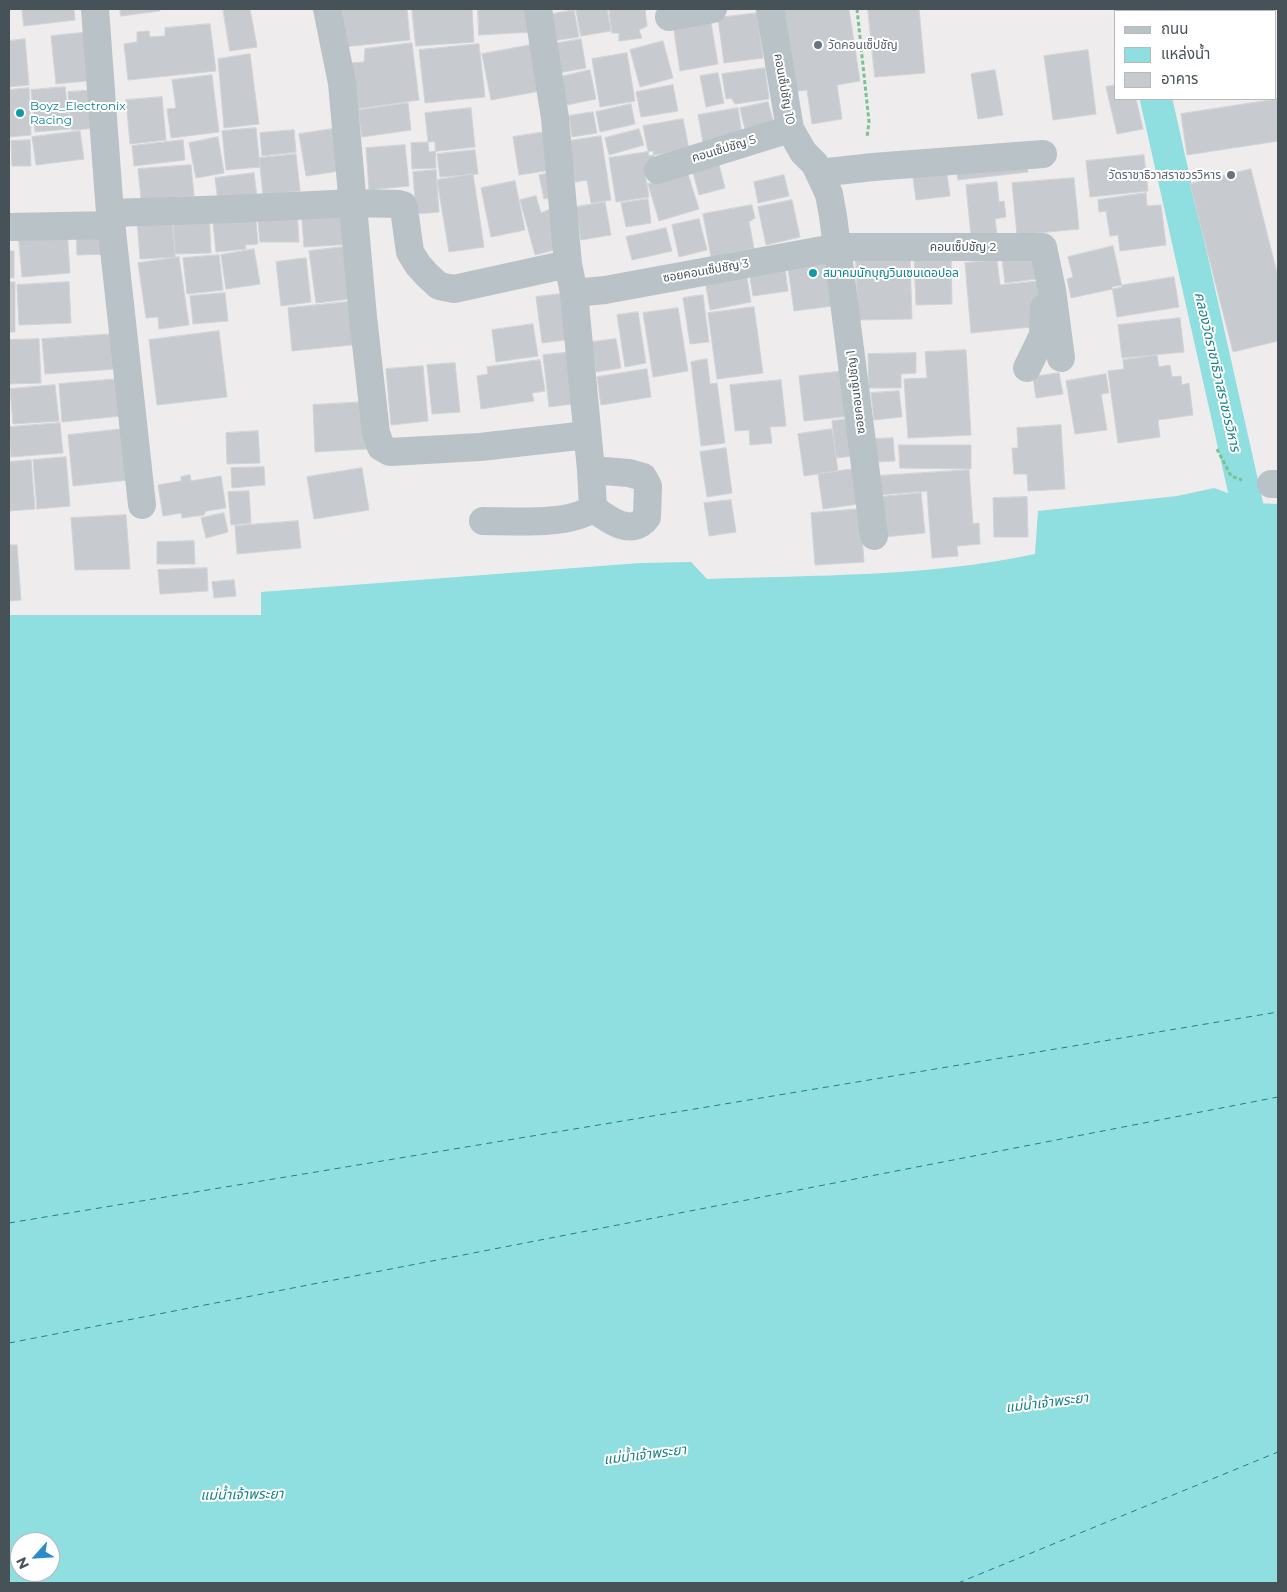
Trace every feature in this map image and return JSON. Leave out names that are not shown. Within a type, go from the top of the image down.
[{"type":"street","points":[[95,9],[111,219],[142,505]]},
{"type":"street","points":[[327,9],[342,83],[363,317],[376,433],[381,447],[390,452],[480,447],[587,435]]},
{"type":"street","points":[[538,9],[555,118],[568,264],[574,293],[593,508]]},
{"type":"street","points":[[669,17],[713,9]]},
{"type":"street","name":"คอนเซ็ปชัญ 10","points":[[770,9],[790,129],[803,152],[814,164],[829,194],[838,247]]},
{"type":"street","name":"คอนเซ็ปชัญ 5","points":[[658,170],[790,129]]},
{"type":"street","points":[[819,173],[1043,154]]},
{"type":"street","points":[[9,227],[232,210],[353,203],[399,204],[402,205],[410,252],[426,276],[439,286],[454,289],[568,264]]},
{"type":"street","name":"คอนเซ็ปชัญ 2","points":[[838,247],[1043,247],[1052,290],[1061,358]]},
{"type":"street","name":"ซอยคอนเซ็ปชัญ 3","points":[[574,293],[605,290],[838,247]]},
{"type":"street","name":"ซอยคอนเซ็ปชัญ 1","points":[[838,247],[874,536]]},
{"type":"street","points":[[1028,368],[1043,335],[1043,312],[1052,290]]},
{"type":"street","points":[[591,470],[629,473],[643,477],[648,486],[647,517],[644,522],[638,525],[630,526],[613,523],[593,508]]},
{"type":"street","points":[[482,521],[566,520],[585,514],[593,508]]},
{"type":"path","points":[[857,9],[868,122],[867,139]]},
{"type":"path","points":[[1217,449],[1231,476],[1248,483],[1275,484]]},
{"type":"water","name":"แม่น้ำเจ้าพระยา","points":[[1214,488],[1255,503],[1278,504],[1278,1583],[9,1583],[9,615],[261,615],[261,592],[640,563],[691,562],[707,579],[872,574],[954,567],[995,562],[1035,554],[1038,511],[1177,496]]},
{"type":"building","points":[[22,9],[74,9],[75,20],[24,26]]},
{"type":"building","points":[[120,9],[160,9],[160,11],[121,16]]},
{"type":"building","points":[[223,9],[250,9],[257,47],[230,51]]},
{"type":"building","points":[[339,9],[407,9],[410,40],[343,47]]},
{"type":"building","points":[[412,9],[472,9],[474,42],[416,46]]},
{"type":"building","points":[[478,9],[530,9],[531,32],[479,35]]},
{"type":"building","points":[[576,9],[607,9],[611,31],[581,36]]},
{"type":"building","points":[[609,9],[645,9],[647,26],[639,30],[642,38],[619,41],[619,33],[612,33]]},
{"type":"building","name":"วัดคอนเซ็ปชัญ","points":[[776,9],[849,9],[860,81],[837,85],[842,119],[812,124],[807,90],[787,92]]},
{"type":"building","points":[[868,9],[919,9],[925,73],[875,77]]},
{"type":"building","points":[[574,10],[579,37],[545,42],[541,16]]},
{"type":"building","points":[[757,13],[763,58],[724,63],[718,18]]},
{"type":"building","points":[[710,17],[718,64],[680,71],[673,24]]},
{"type":"building","points":[[210,24],[216,71],[128,80],[124,44],[137,42],[137,32],[149,31],[150,37],[165,36],[165,28]]},
{"type":"building","points":[[91,32],[96,80],[56,84],[51,36]]},
{"type":"building","points":[[25,39],[29,85],[9,87],[9,41]]},
{"type":"building","points":[[581,39],[586,68],[552,74],[548,45]]},
{"type":"building","points":[[663,41],[673,78],[640,87],[630,50]]},
{"type":"building","points":[[412,43],[419,100],[355,109],[349,63],[364,62],[365,49]]},
{"type":"building","points":[[479,44],[485,97],[425,103],[419,50]]},
{"type":"building","points":[[531,45],[540,91],[491,100],[482,54]]},
{"type":"building","points":[[1088,50],[1096,114],[1053,120],[1044,56]]},
{"type":"building","points":[[627,53],[635,101],[600,107],[592,59]]},
{"type":"building","points":[[250,54],[259,124],[224,128],[218,59]]},
{"type":"building","points":[[765,68],[769,99],[735,104],[731,98],[726,99],[722,74]]},
{"type":"building","points":[[590,70],[596,99],[567,105],[560,77]]},
{"type":"building","points":[[995,70],[1003,115],[978,119],[971,74]]},
{"type":"building","points":[[718,73],[724,103],[706,107],[700,76]]},
{"type":"building","points":[[212,75],[219,132],[171,138],[167,109],[176,108],[172,80]]},
{"type":"building","points":[[673,85],[678,111],[641,117],[636,92]]},
{"type":"building","points":[[1114,85],[1114,100],[1136,100],[1143,129],[1117,134],[1106,87]]},
{"type":"building","points":[[65,87],[70,129],[35,132],[31,90]]},
{"type":"building","name":"Boyz_Electronix Racing","points":[[29,88],[31,135],[9,137],[9,90]]},
{"type":"building","points":[[97,90],[100,128],[71,130],[68,92]]},
{"type":"building","points":[[162,97],[166,140],[130,144],[126,100]]},
{"type":"building","points":[[1277,99],[1278,141],[1187,155],[1181,114]]},
{"type":"building","points":[[768,102],[776,132],[747,138],[740,108]]},
{"type":"building","points":[[408,103],[411,130],[362,137],[358,110]]},
{"type":"building","points":[[631,104],[635,124],[600,132],[596,112]]},
{"type":"building","points":[[471,108],[475,147],[429,152],[425,113]]},
{"type":"building","points":[[738,108],[743,141],[704,148],[698,115]]},
{"type":"building","points":[[593,112],[597,133],[572,137],[569,116]]},
{"type":"building","points":[[683,119],[689,149],[649,156],[643,126]]},
{"type":"building","points":[[256,128],[260,167],[226,170],[222,131]]},
{"type":"building","points":[[339,128],[346,170],[306,176],[299,134]]},
{"type":"building","points":[[639,129],[644,145],[609,155],[605,138]]},
{"type":"building","points":[[294,130],[296,152],[262,156],[260,133]]},
{"type":"building","points":[[80,131],[84,159],[36,165],[32,137]]},
{"type":"building","points":[[551,131],[557,169],[519,175],[513,137]]},
{"type":"building","points":[[601,136],[611,200],[591,203],[587,180],[575,182],[569,141]]},
{"type":"building","points":[[218,137],[224,173],[196,178],[189,143]]},
{"type":"building","points":[[30,140],[31,166],[12,166],[11,141]]},
{"type":"building","points":[[183,140],[185,160],[134,166],[132,146]]},
{"type":"building","points":[[435,142],[436,168],[412,169],[411,143]]},
{"type":"building","points":[[405,145],[409,186],[369,190],[366,148]]},
{"type":"building","points":[[475,150],[478,174],[440,177],[437,154]]},
{"type":"building","points":[[653,151],[656,171],[645,172],[649,197],[616,202],[609,158]]},
{"type":"building","points":[[296,154],[300,191],[263,195],[259,158]]},
{"type":"building","points":[[1144,155],[1148,191],[1090,197],[1086,161]]},
{"type":"building","points":[[717,157],[725,188],[699,195],[691,165]]},
{"type":"building","points":[[1026,159],[1028,172],[958,180],[956,167]]},
{"type":"building","points":[[191,165],[194,196],[141,199],[138,169]]},
{"type":"building","points":[[946,166],[950,196],[916,200],[912,170]]},
{"type":"building","points":[[1251,169],[1278,277],[1278,341],[1233,352],[1190,184]]},
{"type":"building","points":[[436,170],[439,212],[416,214],[413,172]]},
{"type":"building","points":[[687,171],[699,209],[659,221],[648,184]]},
{"type":"building","points":[[557,172],[562,195],[544,199],[539,175]]},
{"type":"building","points":[[254,173],[257,197],[218,202],[215,178]]},
{"type":"building","points":[[473,174],[484,247],[449,252],[437,180]]},
{"type":"building","points":[[784,175],[789,196],[758,203],[754,182]]},
{"type":"building","points":[[1074,178],[1079,229],[1017,235],[1012,183]]},
{"type":"building","points":[[515,181],[525,230],[491,237],[481,188]]},
{"type":"building","points":[[997,182],[999,202],[1004,201],[1006,217],[995,219],[997,234],[971,236],[966,185]]},
{"type":"building","points":[[1146,193],[1147,206],[1161,205],[1166,245],[1120,251],[1118,235],[1110,236],[1106,211],[1099,212],[1098,200]]},
{"type":"building","points":[[536,196],[541,213],[561,204],[565,247],[535,255],[520,200]]},
{"type":"building","points":[[648,199],[651,223],[626,227],[621,203]]},
{"type":"building","points":[[792,200],[800,237],[766,245],[758,207]]},
{"type":"building","points":[[605,202],[611,235],[581,240],[576,207]]},
{"type":"building","points":[[351,205],[354,244],[304,247],[301,209]]},
{"type":"building","points":[[752,205],[755,218],[749,222],[754,248],[711,257],[703,214]]},
{"type":"building","points":[[297,208],[299,242],[260,242],[257,210]]},
{"type":"building","points":[[255,210],[258,244],[245,245],[246,249],[216,252],[212,213]]},
{"type":"building","points":[[209,212],[211,253],[175,254],[173,213]]},
{"type":"building","points":[[172,217],[175,257],[140,259],[137,220]]},
{"type":"building","points":[[699,219],[707,250],[679,257],[672,225]]},
{"type":"building","points":[[109,227],[111,254],[77,255],[76,229]]},
{"type":"building","points":[[67,228],[70,273],[22,277],[18,231]]},
{"type":"building","points":[[666,228],[672,251],[632,260],[626,237]]},
{"type":"building","points":[[352,246],[358,298],[316,303],[309,251]]},
{"type":"building","points":[[1113,246],[1122,287],[1071,298],[1067,279],[1073,277],[1068,257]]},
{"type":"building","points":[[254,249],[260,284],[226,289],[221,255]]},
{"type":"building","points":[[9,251],[14,251],[14,278],[9,278]]},
{"type":"building","points":[[219,255],[223,290],[187,294],[183,258]]},
{"type":"building","name":"สมาคมนักบุญวินเซนเดอปอล","points":[[834,255],[841,305],[794,311],[787,261]]},
{"type":"building","points":[[951,255],[952,304],[916,305],[914,257]]},
{"type":"building","points":[[1041,255],[1044,278],[1005,283],[1002,259]]},
{"type":"building","points":[[179,257],[189,325],[159,329],[158,317],[146,318],[138,263]]},
{"type":"building","points":[[306,258],[311,302],[281,306],[276,262]]},
{"type":"building","points":[[856,258],[910,258],[912,319],[858,320]]},
{"type":"building","points":[[997,260],[1000,285],[1038,281],[1042,326],[971,333],[965,263]]},
{"type":"building","points":[[784,261],[788,291],[753,296],[748,265]]},
{"type":"building","points":[[745,267],[751,302],[710,310],[704,274]]},
{"type":"building","points":[[1174,277],[1179,307],[1117,317],[1112,287]]},
{"type":"building","points":[[9,282],[15,282],[15,332],[9,332]]},
{"type":"building","points":[[69,282],[71,323],[19,325],[17,285]]},
{"type":"building","points":[[225,293],[228,321],[193,324],[190,296]]},
{"type":"building","points":[[568,293],[573,339],[542,343],[536,297]]},
{"type":"building","points":[[703,295],[709,342],[690,344],[683,298]]},
{"type":"building","points":[[357,301],[361,344],[292,351],[288,308]]},
{"type":"building","points":[[754,307],[763,373],[717,379],[708,313]]},
{"type":"building","points":[[678,308],[688,371],[653,377],[643,313]]},
{"type":"building","points":[[638,312],[646,363],[625,367],[617,315]]},
{"type":"building","points":[[1180,318],[1184,352],[1122,358],[1118,325]]},
{"type":"building","points":[[533,324],[538,356],[496,362],[492,330]]},
{"type":"building","points":[[219,331],[227,397],[157,405],[149,340]]},
{"type":"building","points":[[114,334],[117,369],[45,374],[42,339]]},
{"type":"building","points":[[39,339],[41,383],[9,384],[9,340]]},
{"type":"building","points":[[616,339],[621,368],[596,372],[592,342]]},
{"type":"building","points":[[966,350],[971,435],[908,438],[904,379],[927,378],[925,352]]},
{"type":"building","points":[[574,352],[580,403],[549,407],[543,355]]},
{"type":"building","points":[[916,353],[916,373],[901,374],[901,388],[869,388],[868,354]]},
{"type":"building","points":[[1157,355],[1159,367],[1170,365],[1172,377],[1181,376],[1182,385],[1189,383],[1193,415],[1158,420],[1160,437],[1118,443],[1108,371],[1124,369],[1123,360]]},
{"type":"building","points":[[707,359],[710,384],[717,383],[725,443],[701,446],[691,362]]},
{"type":"building","points":[[540,360],[545,391],[532,393],[534,401],[481,409],[477,376],[488,374],[487,367]]},
{"type":"building","points":[[455,363],[460,412],[432,414],[427,365]]},
{"type":"building","points":[[423,366],[428,421],[391,425],[386,369]]},
{"type":"building","points":[[647,369],[651,397],[601,405],[597,377]]},
{"type":"building","points":[[845,371],[850,416],[804,421],[799,376]]},
{"type":"building","points":[[1059,373],[1063,394],[1036,398],[1033,377]]},
{"type":"building","points":[[1106,374],[1109,393],[1101,394],[1107,430],[1075,434],[1066,381]]},
{"type":"building","points":[[118,379],[121,416],[62,422],[59,384]]},
{"type":"building","points":[[781,380],[786,426],[770,427],[772,443],[750,445],[749,430],[735,431],[730,385]]},
{"type":"building","points":[[55,385],[59,421],[13,424],[10,389]]},
{"type":"building","points":[[899,391],[902,417],[874,420],[871,393]]},
{"type":"building","points":[[365,402],[367,449],[315,452],[313,405]]},
{"type":"building","points":[[855,418],[860,455],[836,458],[832,421]]},
{"type":"building","points":[[60,423],[63,453],[11,457],[9,427]]},
{"type":"building","points":[[1061,425],[1065,489],[1028,491],[1027,474],[1014,474],[1012,448],[1018,448],[1017,428]]},
{"type":"building","points":[[123,429],[129,480],[73,486],[68,435]]},
{"type":"building","points":[[832,429],[838,471],[804,476],[798,434]]},
{"type":"building","points":[[258,431],[260,463],[227,464],[226,433]]},
{"type":"building","points":[[893,438],[895,461],[876,462],[874,439]]},
{"type":"building","points":[[899,445],[971,445],[971,469],[900,468]]},
{"type":"building","points":[[726,448],[732,493],[707,497],[700,452]]},
{"type":"building","points":[[66,457],[70,506],[37,509],[33,460]]},
{"type":"building","points":[[31,460],[35,509],[9,511],[9,462]]},
{"type":"building","points":[[264,467],[265,485],[232,488],[231,468]]},
{"type":"building","points":[[362,468],[369,510],[314,519],[307,477]]},
{"type":"building","points":[[861,468],[866,503],[823,509],[818,474]]},
{"type":"building","points":[[969,470],[973,524],[979,523],[980,544],[957,546],[958,556],[932,558],[927,491],[878,495],[877,476]]},
{"type":"building","points":[[190,475],[191,481],[221,476],[226,508],[206,511],[204,515],[182,518],[181,513],[163,516],[158,485],[181,481],[181,477]]},
{"type":"building","points":[[249,491],[251,523],[231,525],[228,492]]},
{"type":"building","points":[[921,493],[925,533],[884,537],[880,497]]},
{"type":"building","points":[[1027,497],[1028,537],[994,537],[993,498]]},
{"type":"building","points":[[731,500],[736,532],[709,536],[704,503]]},
{"type":"building","points":[[860,509],[864,562],[815,565],[811,513]]},
{"type":"building","points":[[224,513],[228,532],[206,538],[201,518]]},
{"type":"building","points":[[126,515],[130,569],[75,570],[71,518]]},
{"type":"building","points":[[298,521],[301,548],[237,554],[235,526]]},
{"type":"building","points":[[194,541],[195,564],[157,564],[157,542]]},
{"type":"building","points":[[9,545],[17,545],[21,600],[9,601]]},
{"type":"building","points":[[207,568],[208,591],[160,594],[158,570]]},
{"type":"building","points":[[234,580],[236,596],[214,598],[212,582]]},
{"type":"waterway","name":"คลองวัดราชาธิวาสราชวรวิหาร","points":[[1156,100],[1256,544]]},
{"type":"ferry route","points":[[9,1223],[1278,1012]]},
{"type":"ferry route","points":[[9,1343],[1278,1097]]},
{"type":"ferry route","points":[[958,1583],[1278,1452]]},
{"type":"place","name":"วัดคอนเซ็ปชัญ","points":[[818,45]]},
{"type":"place","name":"Boyz_Electronix Racing","points":[[20,113]]},
{"type":"place","name":"วัดราชาธิวาสราชวรวิหาร","points":[[1231,175]]},
{"type":"place","name":"สมาคมนักบุญวินเซนเดอปอล","points":[[813,273]]}]
